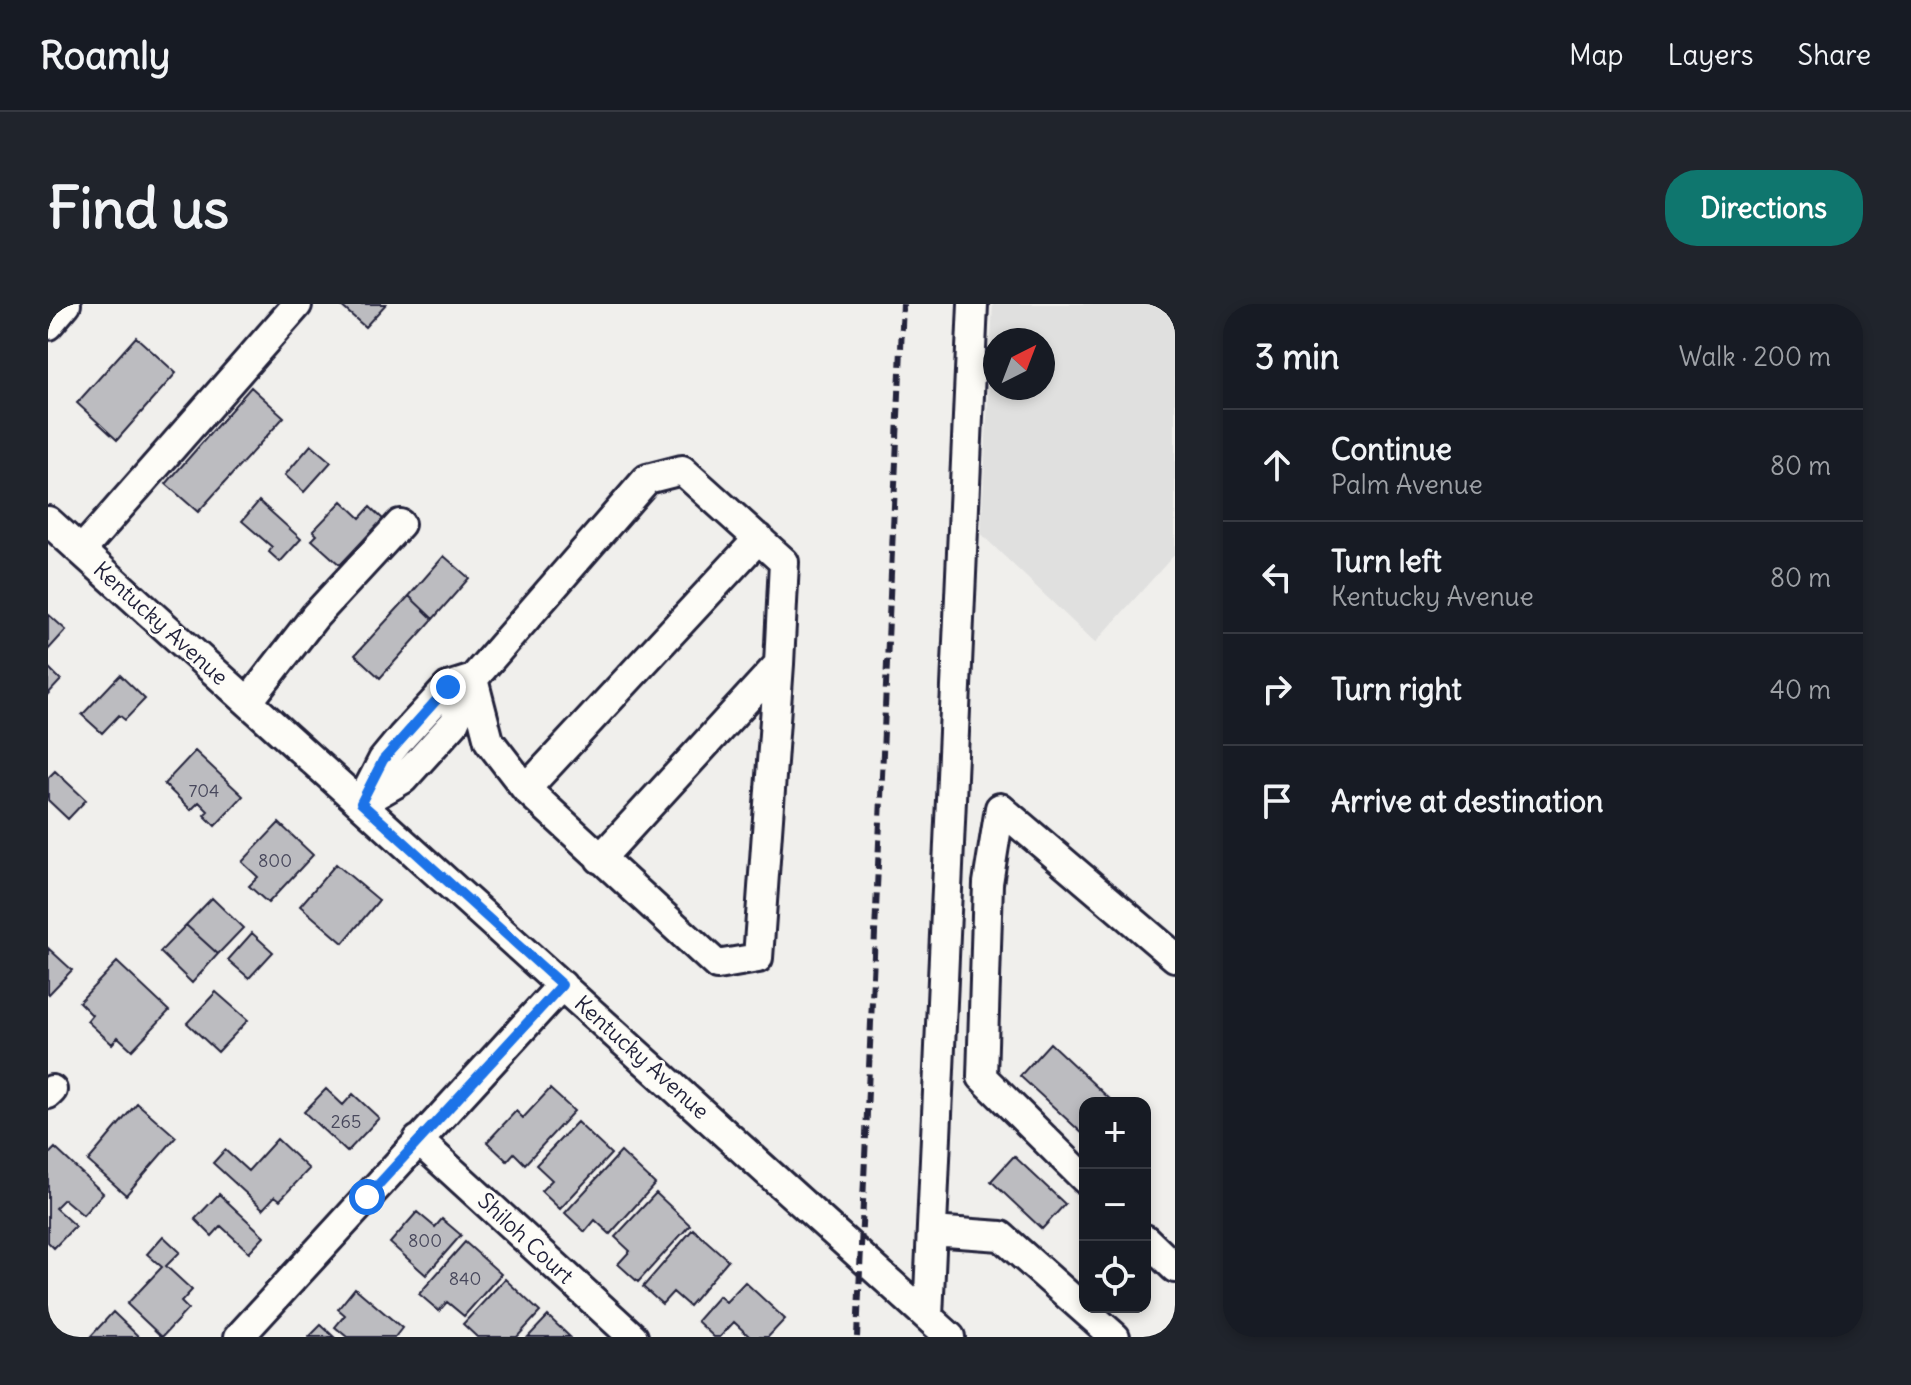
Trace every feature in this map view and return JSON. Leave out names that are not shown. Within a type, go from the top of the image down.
[{"type":"street","points":[[48,325],[66,304]]},
{"type":"street","points":[[928,1317],[973,304]]},
{"type":"street","points":[[81,551],[297,305]]},
{"type":"street","points":[[361,803],[403,779],[454,723],[473,679],[647,479],[682,470],[784,562],[758,958],[717,965],[526,789],[489,741],[473,679]]},
{"type":"street","name":"Kentucky Avenue","points":[[48,521],[950,1337]]},
{"type":"street","points":[[248,702],[315,616],[400,524]]},
{"type":"street","points":[[526,789],[759,538]]},
{"type":"street","points":[[600,859],[779,664]]},
{"type":"street","points":[[1079,1173],[982,1077],[988,883],[1000,808],[1175,957]]},
{"type":"street","points":[[239,1337],[562,985]]},
{"type":"street","name":"Shiloh Court","points":[[418,1140],[633,1337]]},
{"type":"street","points":[[932,1231],[1001,1236],[1115,1337]]},
{"type":"street","points":[[1147,1241],[1175,1268]]},
{"type":"shaded area","points":[[993,304],[1175,304],[1175,554],[1095,643],[981,534],[988,400],[1055,400],[1055,328],[992,328]]},
{"type":"building","points":[[339,304],[386,304],[365,327]]},
{"type":"building","points":[[136,337],[176,373],[117,440],[77,403]]},
{"type":"building","points":[[251,387],[284,417],[198,512],[166,484]]},
{"type":"building","points":[[311,445],[331,462],[304,492],[285,475]]},
{"type":"building","points":[[259,501],[301,539],[280,562],[269,552],[272,547],[242,521]]},
{"type":"building","points":[[342,501],[360,518],[370,507],[384,520],[340,565],[312,540],[317,535],[313,531]]},
{"type":"building","points":[[444,556],[469,578],[433,619],[409,596]]},
{"type":"building","points":[[409,596],[433,619],[380,678],[355,655]]},
{"type":"building","points":[[48,614],[66,630],[48,650]]},
{"type":"building","points":[[48,667],[61,680],[48,694]]},
{"type":"building","points":[[120,675],[145,699],[125,720],[119,715],[102,733],[82,715]]},
{"type":"building","points":[[195,751],[243,796],[215,826],[204,815],[208,811],[199,802],[191,810],[164,784]]},
{"type":"building","points":[[55,771],[86,800],[68,819],[48,800],[48,778]]},
{"type":"building","points":[[279,823],[313,855],[268,903],[249,886],[258,877],[242,862]]},
{"type":"building","points":[[336,864],[379,900],[343,943],[300,906]]},
{"type":"building","points":[[212,898],[243,928],[218,954],[186,925]]},
{"type":"building","points":[[186,925],[218,954],[192,983],[160,952]]},
{"type":"building","points":[[252,933],[273,952],[249,978],[228,960]]},
{"type":"building","points":[[48,948],[72,970],[49,994],[48,993]]},
{"type":"building","points":[[117,962],[169,1011],[132,1050],[118,1037],[112,1044],[87,1021],[92,1015],[79,1002]]},
{"type":"building","points":[[216,992],[248,1020],[218,1052],[187,1023]]},
{"type":"building","points":[[1050,1043],[1108,1097],[1079,1097],[1079,1130],[1020,1076]]},
{"type":"building","points":[[326,1089],[343,1105],[353,1094],[379,1118],[347,1152],[304,1112]]},
{"type":"building","points":[[550,1089],[574,1111],[525,1164],[514,1153],[507,1161],[487,1142],[516,1111],[523,1118]]},
{"type":"building","points":[[137,1103],[176,1137],[126,1195],[88,1161]]},
{"type":"building","points":[[577,1122],[611,1154],[560,1209],[541,1191],[552,1180],[536,1165]]},
{"type":"building","points":[[277,1139],[309,1169],[280,1200],[275,1196],[263,1209],[213,1163],[225,1150],[248,1171]]},
{"type":"building","points":[[55,1148],[103,1193],[83,1215],[64,1199],[55,1208],[75,1226],[54,1248],[48,1242],[48,1155]]},
{"type":"building","points":[[621,1152],[655,1184],[610,1234],[595,1220],[585,1232],[565,1213]]},
{"type":"building","points":[[1014,1156],[1065,1204],[1042,1229],[991,1181]]},
{"type":"building","points":[[656,1193],[690,1225],[638,1282],[618,1264],[630,1251],[615,1237]]},
{"type":"building","points":[[219,1194],[264,1236],[249,1252],[221,1226],[212,1236],[195,1219]]},
{"type":"building","points":[[417,1212],[435,1227],[442,1219],[461,1235],[426,1275],[390,1243]]},
{"type":"building","points":[[693,1229],[728,1260],[689,1306],[673,1292],[662,1304],[643,1287]]},
{"type":"building","points":[[163,1236],[180,1252],[166,1266],[192,1290],[181,1302],[188,1309],[162,1337],[127,1304],[162,1267],[147,1254]]},
{"type":"building","points":[[465,1242],[501,1274],[464,1316],[447,1302],[439,1311],[419,1294]]},
{"type":"building","points":[[505,1279],[540,1312],[517,1337],[477,1337],[463,1324]]},
{"type":"building","points":[[745,1282],[785,1319],[768,1337],[750,1337],[734,1322],[720,1337],[714,1337],[697,1321],[719,1296],[726,1302]]},
{"type":"building","points":[[355,1288],[402,1328],[395,1337],[347,1337],[335,1327],[345,1315],[338,1309]]},
{"type":"building","points":[[113,1312],[139,1337],[90,1337]]},
{"type":"building","points":[[548,1316],[570,1337],[528,1337]]},
{"type":"building","points":[[321,1325],[334,1337],[309,1337]]},
{"type":"railway","points":[[857,1337],[903,304]]},
{"type":"route","points":[[367,1197],[562,985],[361,803],[383,760],[448,687]]}]
